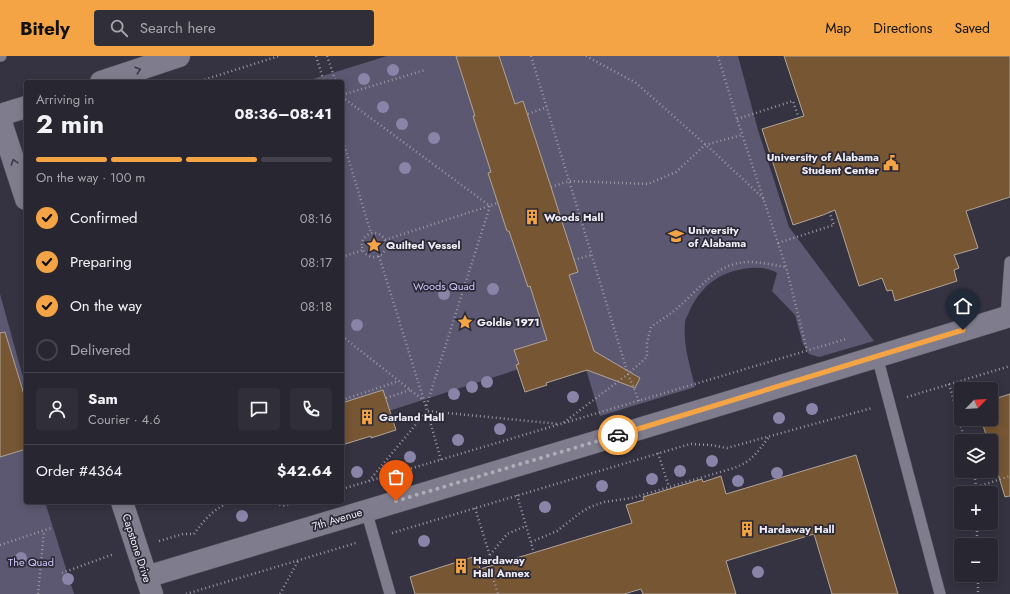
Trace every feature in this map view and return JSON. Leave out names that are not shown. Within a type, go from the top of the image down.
[{"type":"street","points":[[107,80],[179,56]]},
{"type":"street","points":[[0,115],[24,108]]},
{"type":"street","points":[[0,119],[24,193]]},
{"type":"street","name":"7th Avenue","points":[[149,585],[366,510],[1008,316]]},
{"type":"street","name":"Capstone Drive","points":[[123,504],[149,585]]},
{"type":"lane","points":[[1008,316],[1010,262]]},
{"type":"lane","points":[[877,356],[940,594]]},
{"type":"lane","points":[[366,510],[390,594]]},
{"type":"path","points":[[204,80],[279,56]]},
{"type":"path","points":[[316,56],[323,80]]},
{"type":"path","points":[[327,56],[335,80]]},
{"type":"path","points":[[531,56],[628,374],[639,401]]},
{"type":"path","points":[[586,56],[636,83],[715,153],[764,200]]},
{"type":"path","points":[[718,56],[742,135],[786,267],[808,350]]},
{"type":"path","points":[[344,95],[425,70]]},
{"type":"path","points":[[344,97],[490,206]]},
{"type":"path","points":[[737,119],[793,101],[800,119]]},
{"type":"path","points":[[528,114],[547,107]]},
{"type":"path","points":[[551,187],[569,181],[648,184],[676,172],[705,145],[742,135]]},
{"type":"path","points":[[344,145],[371,233]]},
{"type":"path","points":[[385,240],[498,203]]},
{"type":"path","points":[[426,407],[490,206]]},
{"type":"path","points":[[778,243],[834,225],[829,211]]},
{"type":"path","points":[[371,233],[378,233],[385,240],[385,250],[378,256],[370,256],[363,250],[363,239],[371,233]]},
{"type":"path","points":[[344,255],[363,250]]},
{"type":"path","points":[[574,260],[591,255]]},
{"type":"path","points":[[378,256],[426,407],[441,460]]},
{"type":"path","points":[[427,411],[561,424],[628,374],[646,357],[647,343],[651,327],[672,313],[717,271],[732,265],[747,262],[786,267]]},
{"type":"path","points":[[344,488],[854,337]]},
{"type":"path","points":[[344,338],[423,400]]},
{"type":"path","points":[[186,594],[517,495],[694,444],[727,448],[1010,366]]},
{"type":"path","points":[[344,399],[400,381]]},
{"type":"path","points":[[949,384],[963,434]]},
{"type":"path","points":[[386,398],[410,390]]},
{"type":"path","points":[[368,482],[427,411]]},
{"type":"path","points":[[531,542],[557,532],[580,513],[590,507],[604,502],[632,498],[670,488],[746,464],[755,456],[769,437]]},
{"type":"path","points":[[658,454],[670,488]]},
{"type":"path","points":[[980,486],[1010,476]]},
{"type":"path","points":[[517,495],[534,553]]},
{"type":"path","points":[[278,504],[283,506],[290,504]]},
{"type":"path","points":[[475,508],[490,556],[489,565],[498,594]]},
{"type":"path","points":[[490,556],[507,534],[526,526]]},
{"type":"path","points":[[0,545],[51,528]]},
{"type":"path","points":[[38,594],[44,531]]},
{"type":"path","points":[[280,594],[298,561]]},
{"type":"path","points":[[978,582],[978,594]]},
{"type":"green space","name":"Woods Quad","points":[[387,56],[477,56],[572,352],[344,425],[344,80],[309,80]]},
{"type":"green space","points":[[492,56],[738,56],[758,130],[789,227],[874,341],[819,357],[809,354],[803,344],[795,315],[772,291],[777,273],[760,268],[750,268],[730,272],[713,281],[706,287],[694,302],[685,322],[686,347],[695,387],[600,416]]},
{"type":"green space","name":"The Quad","points":[[0,294],[24,381],[24,504],[46,504],[74,594],[0,594]]},
{"type":"building","name":"Woods Hall","points":[[456,56],[499,56],[515,104],[523,101],[551,187],[578,272],[569,275],[594,351],[640,378],[635,388],[587,370],[546,383],[547,385],[525,392],[516,365],[519,364],[514,350],[547,340],[530,286],[528,287],[509,231],[507,231],[488,173],[491,172]]},
{"type":"building","name":"University of Alabama Student Center","points":[[784,56],[1010,56],[1010,197],[966,211],[978,248],[954,255],[959,268],[954,270],[957,281],[895,301],[892,290],[887,291],[882,278],[859,286],[835,210],[793,225],[762,129],[804,116]]},
{"type":"building","points":[[5,332],[24,394],[24,450],[0,457],[0,333]]},
{"type":"building","name":"Garland Hall","points":[[383,390],[396,430],[344,444],[344,402]]},
{"type":"building","points":[[1010,394],[1010,496],[1005,497],[998,474],[998,434],[986,434],[983,426],[998,426],[998,398]]},
{"type":"building","name":"Hardaway Hall","points":[[856,455],[898,594],[832,594],[814,534],[726,561],[736,594],[643,594],[641,589],[624,594],[415,594],[410,577],[476,556],[480,569],[632,523],[626,505],[644,500],[643,497],[702,479],[703,482],[721,476],[726,494]]},
{"type":"way so far","points":[[396,501],[618,435]]},
{"type":"place","name":"University of Alabama Student Center","points":[[891,163]]},
{"type":"place","name":"Woods Hall","points":[[532,217]]},
{"type":"place","name":"University of Alabama","points":[[676,236]]},
{"type":"place","name":"Quilted Vessel","points":[[374,245]]},
{"type":"place","name":"Goldie 1971","points":[[465,322]]},
{"type":"place","name":"Garland Hall","points":[[367,417]]},
{"type":"place","name":"Hardaway Hall","points":[[747,529]]},
{"type":"place","name":"Hardaway Hall Annex","points":[[461,566]]},
{"type":"route","points":[[618,435],[963,330]]}]
